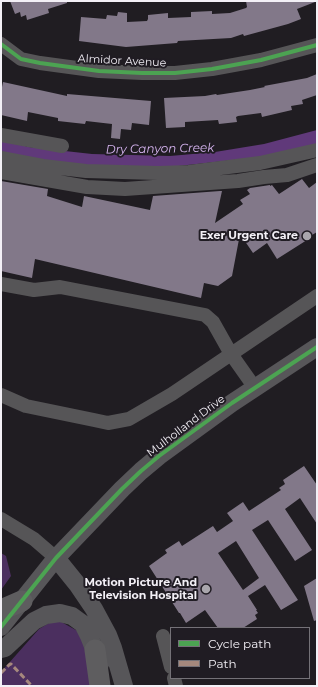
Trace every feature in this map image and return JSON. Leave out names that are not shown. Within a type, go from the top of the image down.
[{"type":"highway","points":[[1,610],[22,601]]},
{"type":"highway","points":[[95,650],[100,686]]},
{"type":"main road","name":"Mulholland Drive","points":[[1,627],[56,558],[122,489],[159,456],[208,420],[317,347]]},
{"type":"main road","points":[[56,558],[77,584],[98,616],[113,648],[124,686]]},
{"type":"main road","points":[[1,649],[5,648],[34,621],[46,614],[60,613],[72,616],[83,624],[109,686]]},
{"type":"street","name":"Almidor Avenue","points":[[1,44],[21,59],[40,63],[99,71],[142,73],[175,73],[212,69],[261,60],[317,45]]},
{"type":"street","points":[[1,135],[62,146]]},
{"type":"street","points":[[1,158],[43,166],[86,171],[158,173],[189,172],[260,163],[317,150]]},
{"type":"street","points":[[1,172],[87,187],[125,189],[238,182],[264,177],[287,175],[317,165]]},
{"type":"street","points":[[1,284],[34,290],[60,287],[205,315],[213,322],[231,354],[255,388]]},
{"type":"street","points":[[1,395],[26,406],[108,423],[129,419],[172,394],[317,296]]},
{"type":"street","points":[[1,519],[34,538],[56,558]]},
{"type":"street","points":[[162,636],[170,664]]},
{"type":"shaded area","points":[[317,130],[317,145],[261,157],[151,169],[82,166],[1,153],[1,140],[29,147],[92,154],[170,156],[215,152],[264,144]]},
{"type":"shaded area","points":[[1,553],[6,556],[11,576],[1,590]]},
{"type":"shaded area","points":[[56,619],[83,634],[94,686],[1,686],[1,672],[39,629]]},
{"type":"building","points":[[10,1],[67,1],[67,3],[48,9],[49,13],[27,20],[26,15],[21,17],[20,12],[15,14]]},
{"type":"building","points":[[246,1],[315,2],[297,9],[301,19],[244,36],[243,34],[231,38],[178,41],[177,43],[126,47],[79,41],[81,17],[106,19],[107,15],[117,16],[118,12],[127,13],[127,22],[147,21],[148,15],[168,13],[168,18],[191,17],[191,12],[212,11],[212,14],[230,13],[246,8]]},
{"type":"building","points":[[317,74],[317,95],[302,100],[303,104],[291,106],[292,110],[262,117],[261,113],[238,116],[236,117],[237,122],[219,124],[218,120],[185,122],[185,127],[166,128],[164,98],[217,95],[250,90],[307,78]]},
{"type":"building","points":[[3,82],[67,96],[67,94],[151,101],[149,125],[132,123],[131,130],[121,129],[120,139],[111,138],[112,124],[86,121],[85,124],[58,121],[58,118],[28,112],[27,121],[1,115],[1,92]]},
{"type":"building","points":[[302,179],[309,188],[317,182],[317,232],[277,259],[267,243],[253,253],[240,234],[232,276],[218,286],[204,283],[201,298],[35,259],[32,278],[1,271],[1,181],[48,189],[47,196],[82,207],[84,196],[150,210],[153,196],[222,191],[215,223],[243,204],[240,200],[250,194],[247,190],[250,188],[272,185],[279,194]]},
{"type":"building","points":[[304,466],[317,485],[317,524],[300,498],[285,509],[312,550],[295,561],[268,520],[252,530],[298,600],[281,610],[265,585],[248,596],[258,613],[255,615],[257,619],[245,627],[217,627],[205,610],[186,623],[149,566],[167,553],[165,550],[179,541],[182,546],[213,526],[217,532],[233,521],[227,513],[243,502],[249,511],[281,490],[279,488],[285,484],[283,480]],"holes":[[[236,541],[259,578],[243,590],[218,553]]]},
{"type":"building","points":[[317,578],[317,620],[314,621],[304,586]]},
{"type":"marked path","points":[[1,673],[11,664],[32,686]]},
{"type":"cycle path","points":[[1,44],[21,59],[40,63],[99,71],[142,73],[175,73],[212,69],[261,60],[317,45]]},
{"type":"cycle path","points":[[1,627],[56,558],[141,471],[159,456],[232,403],[317,347]]},
{"type":"place","name":"Exer Urgent Care","points":[[307,236]]},
{"type":"place","name":"Motion Picture And Television Hospital","points":[[206,589]]},
{"type":"water label","name":"Dry Canyon Creek","points":[[160,149]]}]
